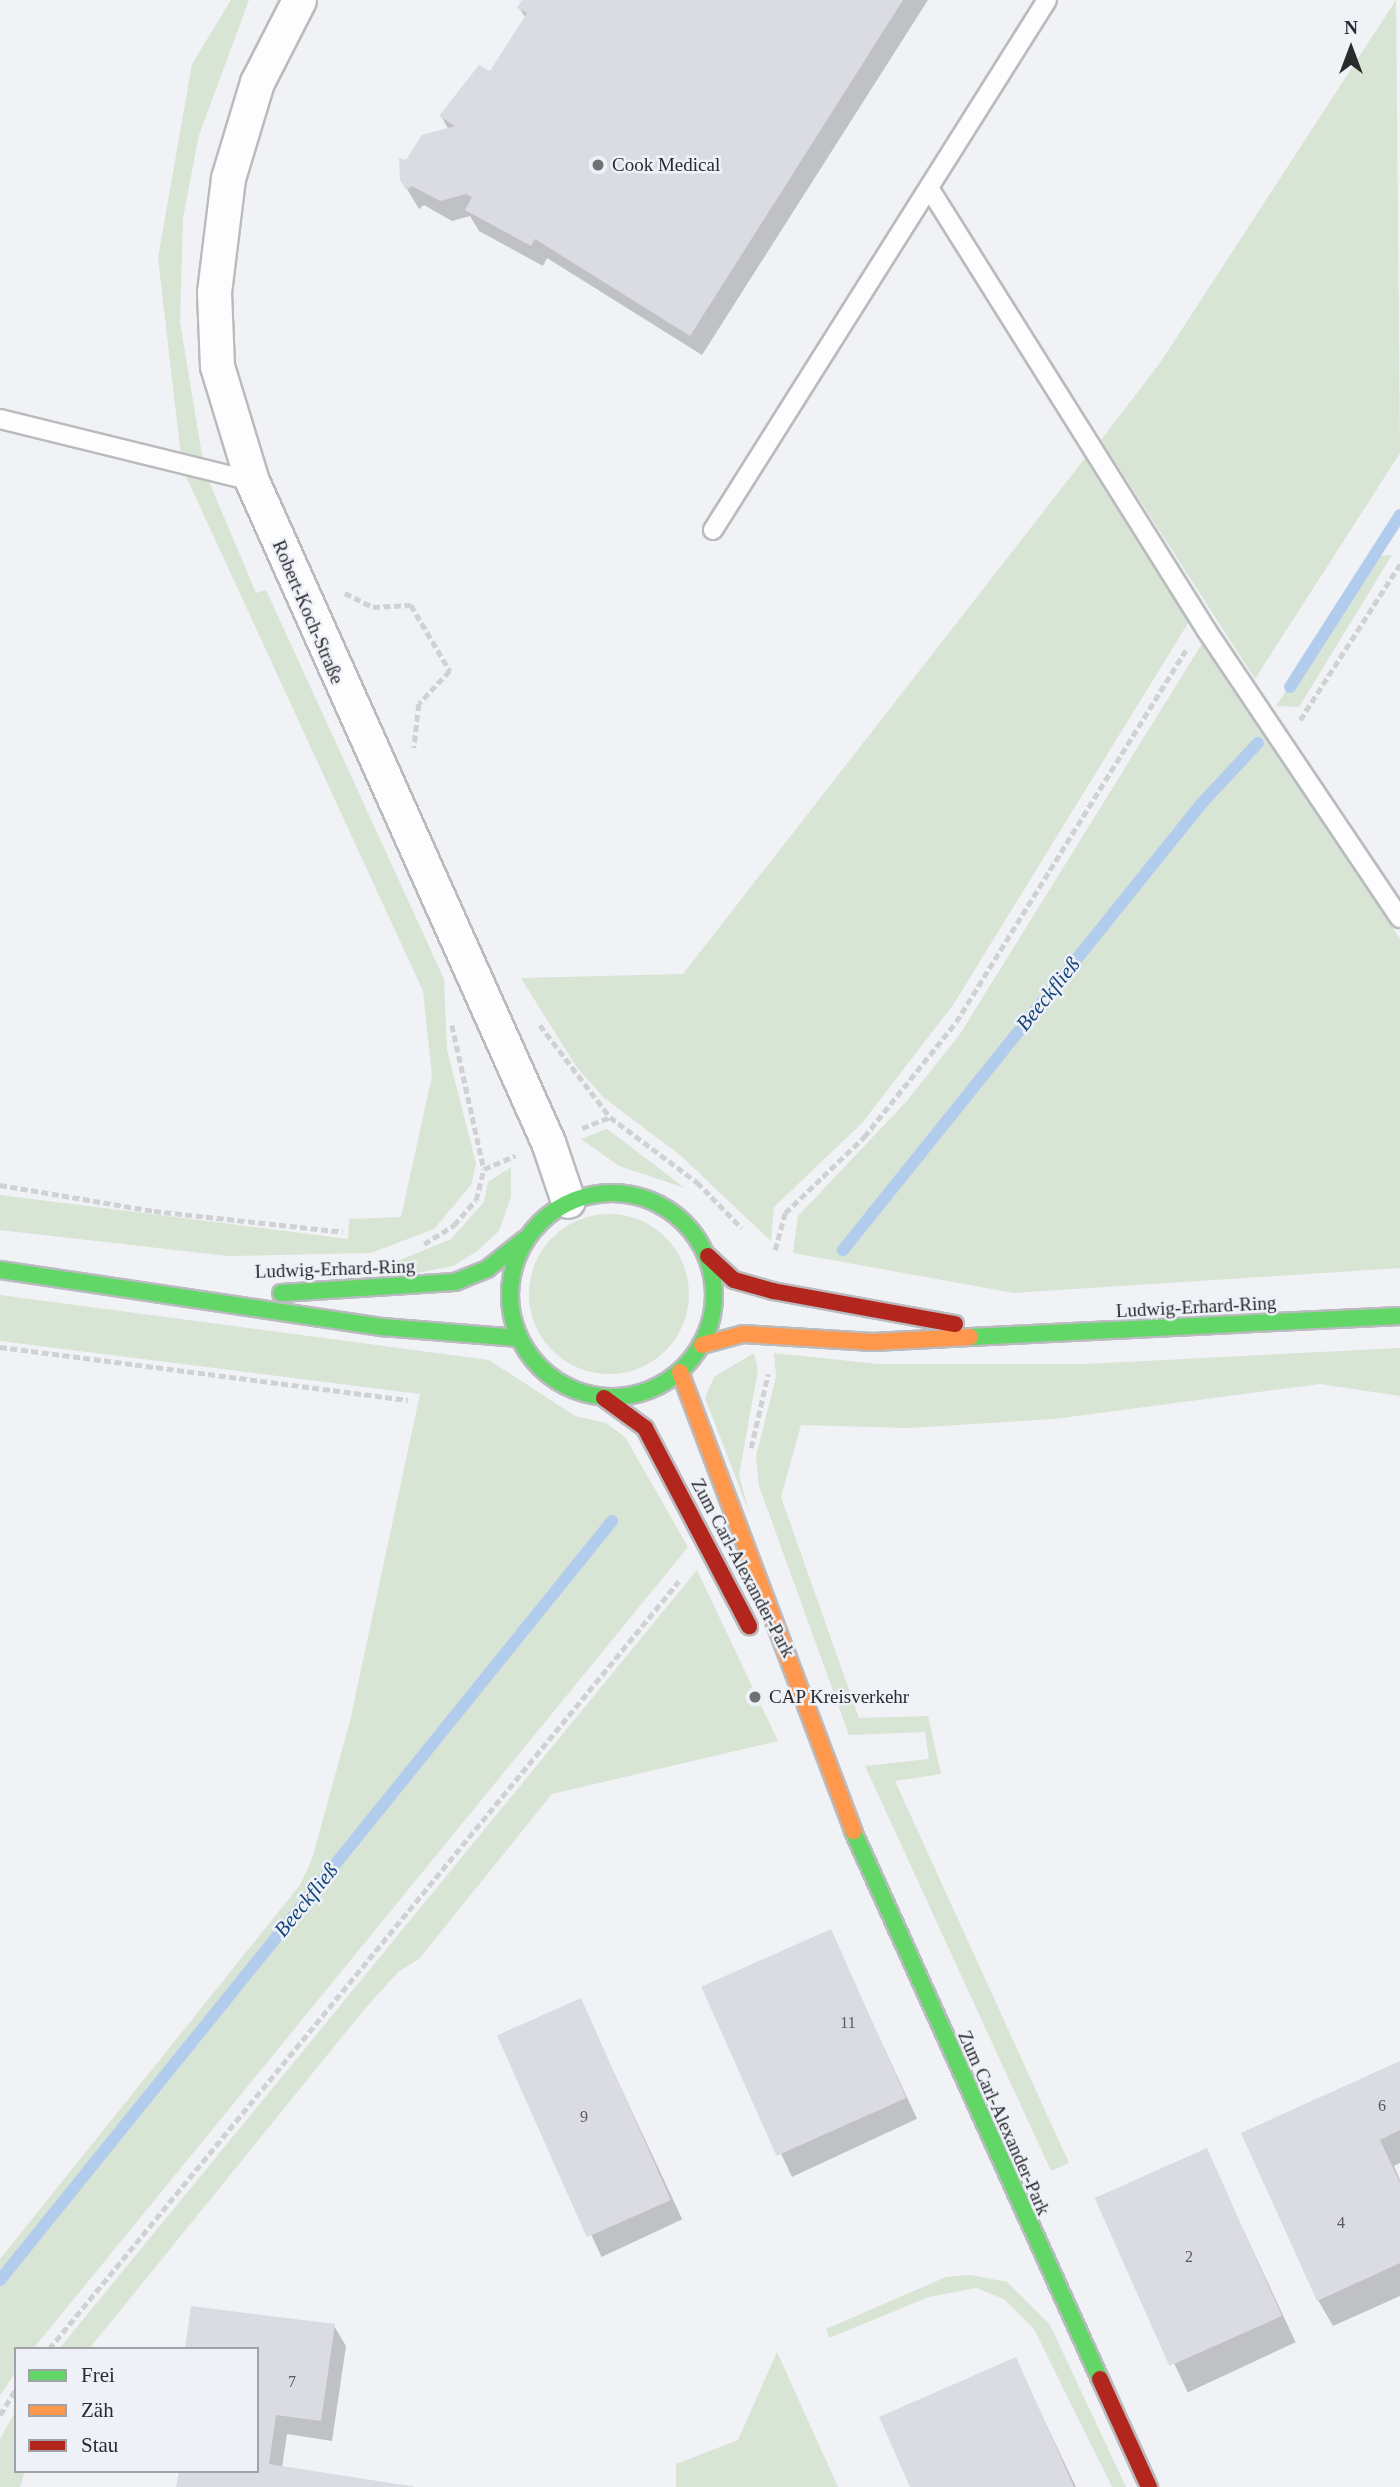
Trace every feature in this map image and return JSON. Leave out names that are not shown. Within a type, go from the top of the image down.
[{"type":"main road","points":[[601,1192],[665,1206],[690,1228],[708,1256],[714,1306],[702,1345],[680,1372],[645,1392],[604,1398],[553,1379],[519,1338],[510,1305],[512,1271],[525,1239],[568,1201],[601,1192]]},
{"type":"main road","name":"Ludwig-Erhard-Ring","points":[[175,1294],[388,1291],[455,1282],[487,1269],[525,1239]]},
{"type":"main road","name":"Ludwig-Erhard-Ring","points":[[708,1256],[734,1280],[773,1291],[995,1334]]},
{"type":"main road","name":"Ludwig-Erhard-Ring","points":[[0,1270],[382,1327],[519,1338]]},
{"type":"main road","name":"Ludwig-Erhard-Ring","points":[[702,1345],[743,1334],[873,1342],[995,1334],[1140,1332],[1400,1316]]},
{"type":"main road","name":"Zum Carl-Alexander-Park","points":[[680,1372],[827,1774]]},
{"type":"main road","name":"Zum Carl-Alexander-Park","points":[[604,1398],[645,1428],[756,1638]]},
{"type":"main road","name":"Zum Carl-Alexander-Park","points":[[768,1662],[827,1774],[1149,2487]]},
{"type":"street","name":"Robert-Koch-Straße","points":[[299,0],[257,82],[228,178],[214,292],[217,366],[252,481],[548,1142],[568,1201]]},
{"type":"lane","points":[[713,530],[931,191],[1048,0]]},
{"type":"lane","points":[[931,191],[1207,631],[1400,918]]},
{"type":"lane","points":[[0,419],[252,481]]},
{"type":"path","points":[[1285,744],[1400,564]]},
{"type":"path","points":[[340,590],[373,607],[411,605],[450,671],[419,704],[413,762]]},
{"type":"path","points":[[774,1254],[785,1213],[864,1137],[957,1022],[1189,646],[1207,631]]},
{"type":"path","points":[[411,1252],[454,1225],[476,1200],[484,1169],[452,1020],[474,981]]},
{"type":"path","points":[[484,1169],[610,1116],[697,1182],[748,1234]]},
{"type":"path","points":[[0,1185],[154,1212],[343,1232]]},
{"type":"path","points":[[766,1249],[787,1257]]},
{"type":"path","points":[[748,1460],[770,1335]]},
{"type":"path","points":[[0,1347],[408,1401]]},
{"type":"path","points":[[51,2347],[399,1930],[707,1545]]},
{"type":"path","points":[[0,2415],[14,2391]]},
{"type":"green space","points":[[231,0],[249,0],[199,135],[183,218],[180,322],[203,461],[181,456],[158,258],[192,64]]},
{"type":"green space","points":[[1396,0],[1400,453],[1255,679],[1101,440],[1160,363]]},
{"type":"green space","points":[[1086,457],[1190,620],[953,1005],[862,1123],[774,1207],[771,1241],[680,1155],[603,1097],[576,1066],[521,978],[683,974]]},
{"type":"green space","points":[[184,472],[208,479],[256,593],[266,590],[444,979],[447,1050],[476,1163],[471,1185],[434,1229],[371,1253],[228,1256],[0,1230],[0,1195],[348,1239],[349,1219],[401,1217],[432,1076],[423,991]]},
{"type":"green space","points":[[1392,555],[1299,707],[1276,706],[1375,556]]},
{"type":"green space","points":[[1203,642],[1400,939],[1400,1268],[1014,1293],[793,1253],[798,1216],[906,1102],[960,1034]]},
{"type":"green space","points":[[607,1129],[685,1188],[619,1166],[581,1139]]},
{"type":"green space","points":[[511,1167],[511,1197],[499,1231],[476,1252],[453,1266],[381,1280],[378,1269],[451,1239],[484,1202],[488,1182]]},
{"type":"green space","points":[[609,1214],[640,1220],[665,1238],[683,1263],[689,1294],[683,1325],[665,1350],[640,1368],[609,1374],[578,1368],[553,1350],[535,1325],[529,1294],[535,1263],[553,1238],[578,1220]]},
{"type":"green space","points":[[0,1295],[489,1360],[575,1416],[606,1423],[625,1437],[688,1547],[35,2347],[14,2347],[14,2374],[0,2396],[0,2259],[300,1885],[312,1859],[350,1721],[420,1394],[0,1341]]},
{"type":"green space","points":[[1400,1348],[1400,1396],[1320,1384],[1054,1419],[909,1428],[801,1425],[781,1497],[859,1718],[928,1716],[941,1774],[895,1781],[1069,2163],[1051,2171],[865,1766],[929,1759],[925,1732],[849,1735],[759,1486],[756,1456],[776,1377],[774,1353],[878,1364],[1085,1364]]},
{"type":"green space","points":[[754,1353],[758,1370],[739,1475],[749,1512],[705,1398],[714,1377]]},
{"type":"green space","points":[[697,1570],[778,1741],[552,1794],[419,1959],[398,1972],[363,2011],[91,2347],[61,2347]]},
{"type":"green space","points":[[971,2275],[1007,2282],[1050,2325],[1126,2487],[1112,2487],[1034,2329],[1004,2299],[976,2288],[929,2297],[829,2338],[826,2329],[946,2277]]},
{"type":"green space","points":[[777,2352],[838,2487],[676,2487],[676,2464],[738,2440]]},
{"type":"green space","points":[[14,2414],[14,2473],[24,2473],[20,2487],[0,2487],[0,2439]]},
{"type":"building","name":"Cook Medical","points":[[522,0],[903,0],[690,336],[535,239],[531,246],[465,210],[472,197],[466,194],[440,201],[412,186],[406,190],[400,180],[399,158],[406,160],[422,135],[455,126],[439,116],[479,65],[490,71],[527,13],[517,8]]},
{"type":"building","points":[[831,1929],[906,2098],[777,2156],[701,1987]]},
{"type":"building","points":[[581,1998],[671,2200],[587,2237],[497,2035]]},
{"type":"building","points":[[1400,2061],[1400,2130],[1380,2140],[1400,2183],[1400,2263],[1317,2301],[1241,2133]]},
{"type":"building","points":[[1207,2148],[1282,2316],[1169,2366],[1095,2198]]},
{"type":"building","points":[[191,2306],[335,2324],[321,2421],[276,2415],[269,2464],[416,2487],[176,2487],[179,2473],[259,2473],[259,2347],[185,2347]]},
{"type":"building","points":[[1016,2357],[1074,2487],[910,2487],[879,2417]]},
{"type":"waterway","name":"Beeckfließ","points":[[1290,687],[1400,515]]},
{"type":"waterway","name":"Beeckfließ","points":[[843,1250],[1202,803],[1258,743]]},
{"type":"waterway","name":"Beeckfließ","points":[[0,2280],[612,1521]]},
{"type":"traffic: fast","points":[[612,1193],[651,1201],[669,1210],[684,1223],[697,1238],[706,1256],[714,1295],[706,1334],[697,1352],[684,1367],[669,1380],[651,1389],[612,1397],[573,1389],[555,1380],[540,1367],[527,1352],[518,1334],[510,1295],[518,1256],[527,1238],[540,1223],[555,1210],[573,1201],[612,1193]]},
{"type":"traffic: fast","points":[[281,1293],[455,1282],[487,1269],[525,1239]]},
{"type":"traffic: fast","points":[[0,1270],[382,1327],[519,1338]]},
{"type":"traffic: fast","points":[[970,1337],[1400,1316]]},
{"type":"traffic: fast","points":[[853,1831],[1100,2379]]},
{"type":"traffic: slow","points":[[702,1345],[743,1334],[873,1342],[970,1337]]},
{"type":"traffic: slow","points":[[680,1372],[853,1831]]},
{"type":"traffic: jam","points":[[708,1256],[734,1280],[773,1291],[955,1324]]},
{"type":"traffic: jam","points":[[604,1398],[645,1428],[749,1626]]},
{"type":"traffic: jam","points":[[1100,2379],[1149,2487]]},
{"type":"place","name":"Cook Medical","points":[[598,165]]},
{"type":"place","name":"CAP Kreisverkehr","points":[[755,1697]]}]
